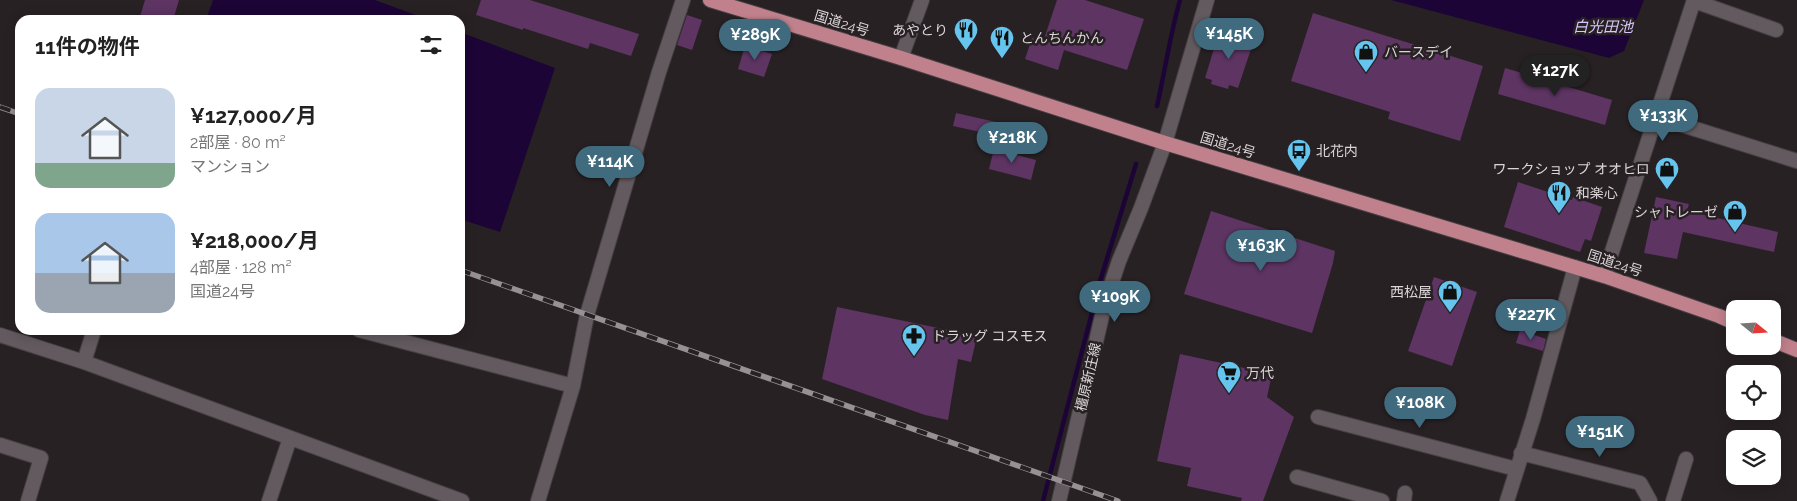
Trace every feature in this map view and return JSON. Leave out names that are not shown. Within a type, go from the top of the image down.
[{"type":"highway","name":"国道24号","points":[[710,0],[901,58],[1165,143],[1604,276],[1726,319]]},
{"type":"highway","points":[[1781,344],[1797,350]]},
{"type":"street","points":[[538,501],[573,386],[587,315],[683,0]]},
{"type":"street","points":[[901,58],[922,0]]},
{"type":"street","name":"橿原新庄線","points":[[1059,501],[1105,303],[1119,261],[1142,208],[1165,143],[1206,0]]},
{"type":"street","points":[[1604,276],[1694,1],[1776,30]]},
{"type":"street","points":[[1656,117],[1797,161]]},
{"type":"street","points":[[1507,501],[1533,419],[1575,267]]},
{"type":"street","points":[[0,335],[84,362],[462,501]]},
{"type":"street","points":[[84,362],[92,335]]},
{"type":"street","points":[[378,335],[573,386]]},
{"type":"street","points":[[1318,417],[1516,469]]},
{"type":"street","points":[[269,501],[290,438]]},
{"type":"street","points":[[0,445],[41,458],[28,501]]},
{"type":"street","points":[[1521,453],[1640,482],[1650,501]]},
{"type":"street","points":[[1673,501],[1686,459]]},
{"type":"street","points":[[1297,477],[1382,501]]},
{"type":"water","points":[[213,0],[375,0],[416,15],[208,15]]},
{"type":"water","name":"白光田池","points":[[1391,0],[1644,0],[1624,51],[1609,58]]},
{"type":"water","points":[[465,34],[555,68],[500,232],[465,221]]},
{"type":"building","points":[[145,0],[179,0],[174,15],[140,15]]},
{"type":"building","points":[[481,0],[530,0],[639,34],[631,56],[590,43],[588,49],[476,15]]},
{"type":"building","points":[[1057,0],[1085,0],[1144,19],[1127,70],[1064,50],[1058,70],[1025,59],[1032,38],[1043,42]]},
{"type":"building","points":[[1313,13],[1483,66],[1460,141],[1388,119],[1390,112],[1291,81]]},
{"type":"building","points":[[687,15],[702,20],[692,50],[677,45]]},
{"type":"building","points":[[1220,29],[1254,40],[1238,88],[1229,85],[1228,89],[1211,84],[1212,80],[1205,78]]},
{"type":"building","points":[[745,46],[772,54],[764,77],[738,69]]},
{"type":"building","points":[[1505,68],[1612,100],[1605,125],[1498,94]]},
{"type":"building","points":[[956,113],[996,122],[994,135],[953,126]]},
{"type":"building","points":[[994,149],[1036,160],[1031,180],[989,169]]},
{"type":"building","points":[[1518,182],[1572,200],[1573,197],[1602,207],[1591,241],[1585,239],[1580,252],[1504,227]]},
{"type":"building","points":[[1656,197],[1689,204],[1687,211],[1778,232],[1774,252],[1683,232],[1677,259],[1644,253]]},
{"type":"building","points":[[1211,211],[1335,251],[1312,333],[1184,294]]},
{"type":"building","points":[[1434,277],[1477,292],[1452,366],[1408,351]]},
{"type":"building","points":[[837,307],[977,336],[971,362],[958,359],[948,420],[925,415],[822,379]]},
{"type":"building","points":[[1520,330],[1546,339],[1543,351],[1516,343]]},
{"type":"building","points":[[1180,354],[1272,374],[1267,397],[1294,417],[1263,501],[1241,501],[1242,498],[1187,486],[1191,468],[1157,461]]},
{"type":"waterway","points":[[1157,106],[1180,0]]},
{"type":"waterway","points":[[1043,501],[1101,278],[1136,164]]},
{"type":"railway","points":[[0,107],[15,112]]},
{"type":"railway","points":[[465,272],[1118,501]]},
{"type":"place","name":"あやとり","points":[[966,51]]},
{"type":"place","name":"とんちんかん","points":[[1002,59]]},
{"type":"place","name":"バースデイ","points":[[1366,73]]},
{"type":"place","name":"北花内","points":[[1299,172]]},
{"type":"place","name":"ワークショップ オオヒロ","points":[[1667,190]]},
{"type":"place","name":"和楽心","points":[[1559,214]]},
{"type":"place","name":"シャトレーゼ","points":[[1735,233]]},
{"type":"place","name":"西松屋","points":[[1450,313]]},
{"type":"place","name":"ドラッグ コスモス","points":[[914,357]]},
{"type":"place","name":"万代","points":[[1229,394]]}]
